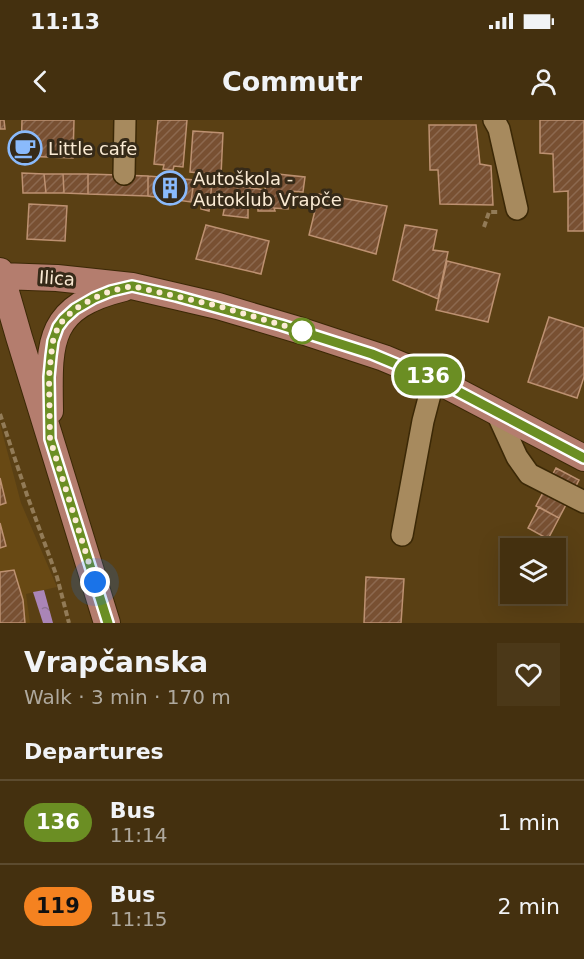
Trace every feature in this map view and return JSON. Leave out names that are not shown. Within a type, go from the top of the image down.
[{"type":"main road","name":"Ilica","points":[[0,274],[65,278],[132,286],[218,306],[302,331],[434,379],[584,458]]},
{"type":"main road","points":[[0,274],[108,623]]},
{"type":"main road","points":[[50,439],[49,377],[53,341],[58,327],[75,309],[94,298],[132,286]]},
{"type":"street","points":[[124,174],[125,120]]},
{"type":"street","points":[[494,120],[499,129],[511,210]]},
{"type":"street","points":[[402,535],[423,421],[434,379]]},
{"type":"street","points":[[496,411],[517,457],[529,474],[584,502]]},
{"type":"path","points":[[484,227],[489,212],[511,210]]},
{"type":"path","points":[[0,414],[57,577],[69,623]]},
{"type":"shaded area","points":[[0,424],[21,503],[57,587],[26,594],[30,623],[0,623]]},
{"type":"water","points":[[44,590],[53,623],[43,623],[33,592]]},
{"type":"building","points":[[0,120],[4,120],[5,129],[0,129]]},
{"type":"building","points":[[22,120],[74,120],[73,158],[21,156]]},
{"type":"building","points":[[158,120],[187,120],[183,167],[174,166],[173,170],[163,169],[164,165],[154,164]]},
{"type":"building","points":[[540,120],[584,120],[584,231],[568,231],[568,191],[554,192],[553,154],[540,153]]},
{"type":"building","points":[[429,125],[476,125],[480,164],[491,166],[493,205],[440,204],[438,170],[430,170]]},
{"type":"building","points":[[193,131],[223,133],[221,175],[190,172]]},
{"type":"building","points":[[22,173],[44,174],[46,193],[23,193]]},
{"type":"building","points":[[268,173],[305,177],[303,192],[290,191],[288,209],[274,208],[275,211],[258,211],[258,206],[248,205],[248,218],[223,215],[225,205],[210,202],[212,182],[265,190]]},
{"type":"building","points":[[44,174],[63,174],[64,193],[46,193]]},
{"type":"building","points":[[63,174],[88,174],[88,194],[64,193]]},
{"type":"building","points":[[88,174],[148,176],[148,196],[88,194]]},
{"type":"building","name":"Autoškola - Autoklub Vrapče","points":[[148,176],[194,180],[191,202],[148,196]]},
{"type":"building","points":[[194,180],[212,182],[209,211],[201,209],[201,202],[191,202]]},
{"type":"building","points":[[319,194],[387,206],[376,254],[309,235]]},
{"type":"building","points":[[29,204],[67,206],[65,241],[27,239]]},
{"type":"building","points":[[206,225],[269,241],[261,274],[196,259]]},
{"type":"building","points":[[405,225],[437,230],[433,250],[448,252],[438,299],[393,280]]},
{"type":"building","points":[[447,261],[500,274],[488,322],[436,310]]},
{"type":"building","points":[[549,317],[584,328],[584,377],[577,398],[528,382]]},
{"type":"building","points":[[556,468],[579,480],[559,518],[536,506]]},
{"type":"building","points":[[0,478],[6,503],[0,505]]},
{"type":"building","points":[[539,507],[559,518],[549,538],[528,528]]},
{"type":"building","points":[[0,523],[6,546],[0,548]]},
{"type":"building","points":[[14,570],[23,600],[25,623],[0,623],[0,572]]},
{"type":"building","points":[[366,577],[404,579],[401,623],[364,623]]},
{"type":"bus line","name":"136","points":[[108,623],[50,439],[49,377],[53,341],[58,327],[75,309],[111,291],[132,286],[218,306],[372,354],[444,384],[584,458]]},
{"type":"place","name":"Little cafe","points":[[25,148]]},
{"type":"place","name":"Autoškola - Autoklub Vrapče","points":[[170,188]]},
{"type":"route","points":[[95,582],[50,439],[51,356],[53,341],[64,319],[75,309],[94,298],[132,286],[218,306],[302,331]]}]
